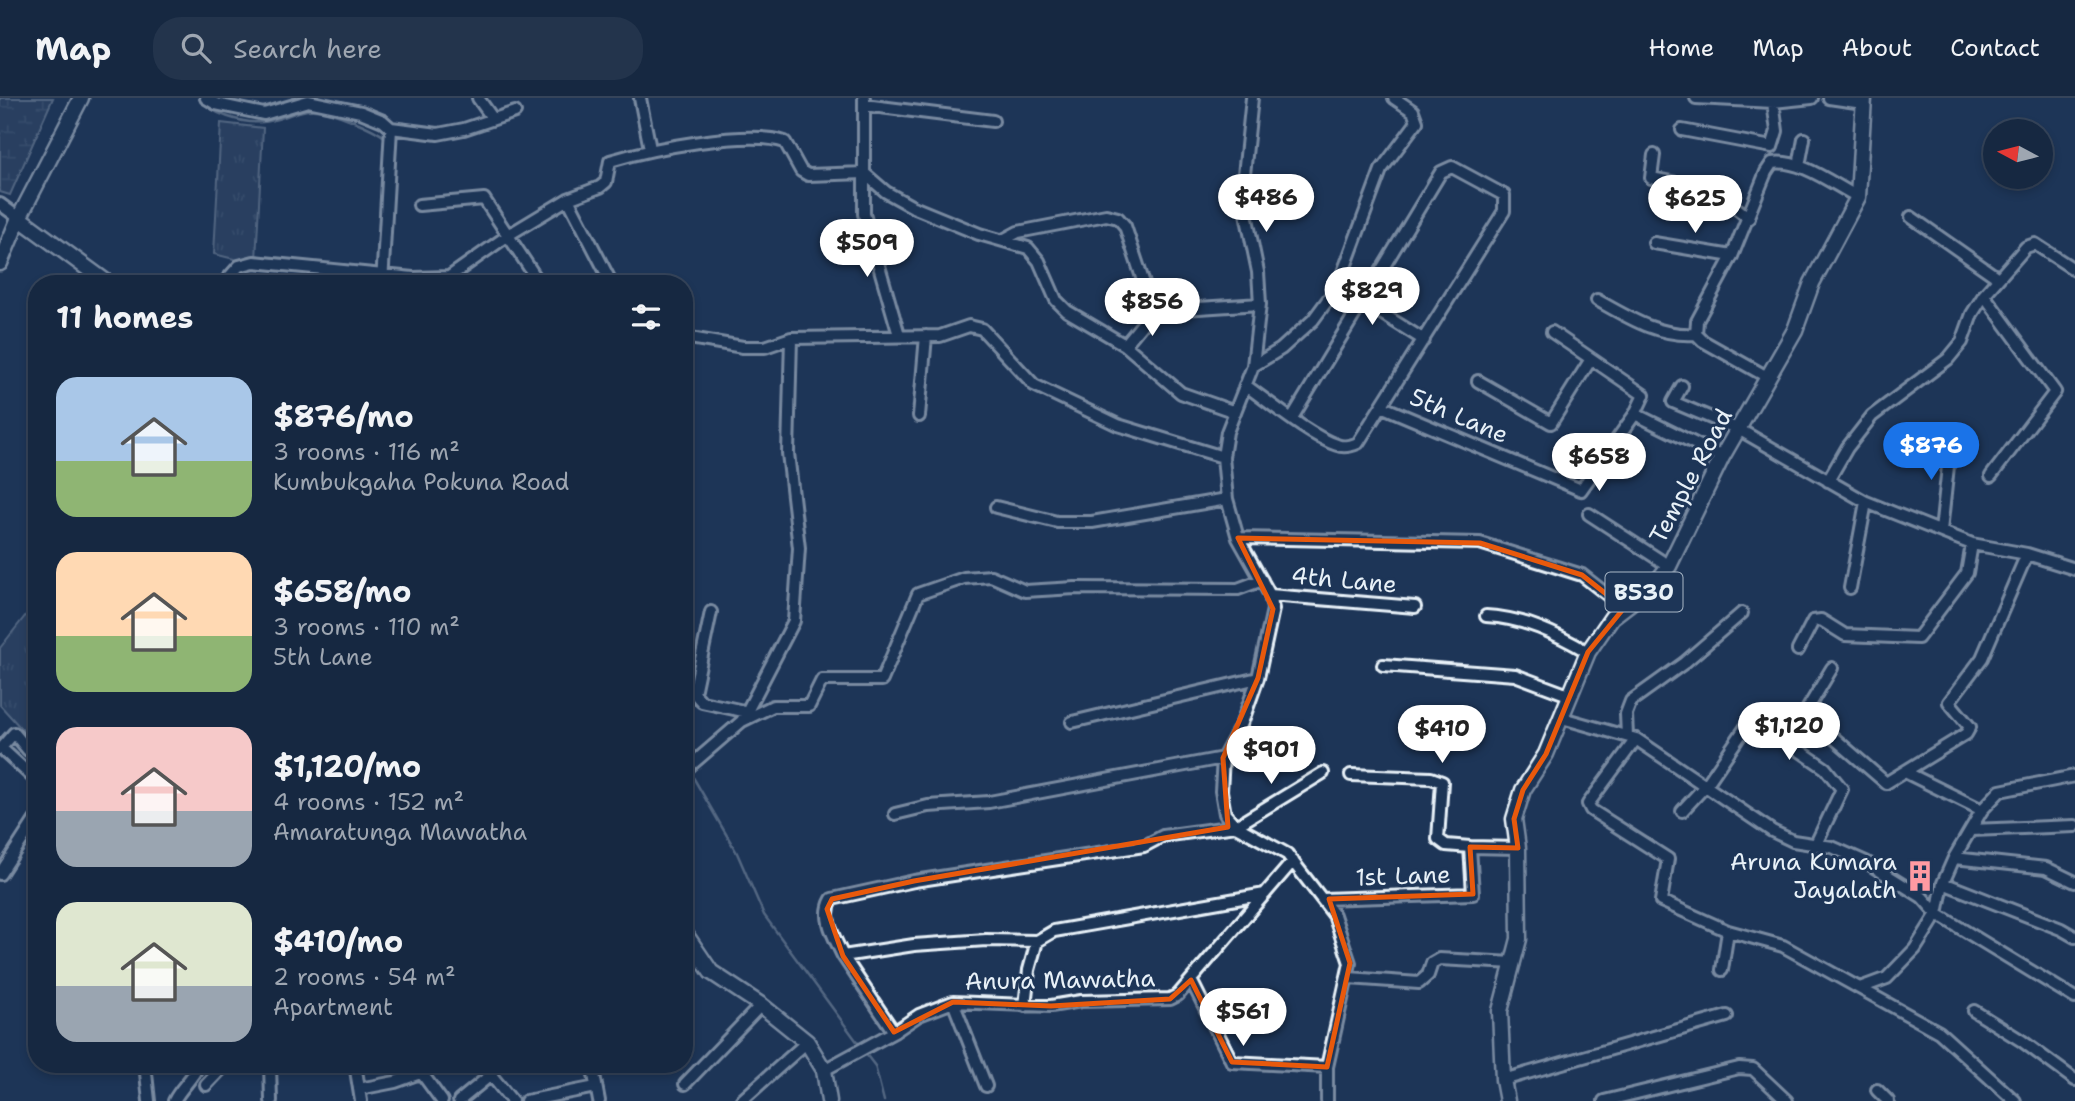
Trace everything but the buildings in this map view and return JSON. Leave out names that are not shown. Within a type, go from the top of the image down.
[{"type":"main road","points":[[0,263],[19,218],[81,98]]},
{"type":"main road","name":"Temple Road","points":[[1507,1101],[1503,1080],[1500,1011],[1519,939],[1518,848],[1514,820],[1523,790],[1562,718],[1588,652],[1612,617],[1655,583],[1669,566],[1722,457],[1740,430],[1795,330],[1812,283],[1858,197],[1863,101]]},
{"type":"main road","points":[[19,218],[97,275]]},
{"type":"main road","points":[[693,945],[711,972],[761,1005],[807,1042],[824,1070],[829,1101]]},
{"type":"street","points":[[206,98],[216,104],[264,114],[308,102],[361,112],[383,121],[391,128],[438,134],[515,112]]},
{"type":"street","points":[[478,98],[493,119]]},
{"type":"street","points":[[640,98],[650,149]]},
{"type":"street","points":[[1252,98],[1242,194],[1258,272],[1260,304],[1253,366],[1227,432],[1223,457],[1227,499],[1238,538],[1244,553],[1270,595],[1273,609],[1258,678],[1242,723],[1223,758],[1221,791],[1225,814],[1236,826],[1293,861],[1323,900],[1338,927],[1350,963],[1349,978],[1336,1021],[1327,1067],[1327,1101]]},
{"type":"street","points":[[1253,366],[1281,349],[1313,320],[1338,286],[1381,170],[1417,122],[1413,111],[1394,98]]},
{"type":"street","points":[[1696,98],[1773,102],[1812,98]]},
{"type":"street","points":[[1829,98],[1863,101]]},
{"type":"street","points":[[900,335],[864,214],[864,102],[993,121]]},
{"type":"street","points":[[1682,130],[1772,147],[1777,131],[1773,102]]},
{"type":"street","points":[[380,275],[391,128]]},
{"type":"street","points":[[452,275],[510,234],[568,200],[600,187],[606,182],[610,161],[650,149],[725,142],[748,136],[769,136],[785,142],[801,171],[808,175],[864,173],[886,192],[913,207],[979,234],[1005,239],[1028,248],[1038,261],[1056,300],[1067,311],[1125,345],[1181,393],[1235,412]]},
{"type":"street","points":[[1798,166],[1804,139]]},
{"type":"street","points":[[1654,155],[1651,178],[1713,190],[1749,218]]},
{"type":"street","points":[[1696,334],[1697,321],[1731,256],[1772,163],[1782,162],[1798,166],[1858,197]]},
{"type":"street","points":[[1245,385],[1292,418],[1336,445],[1349,447],[1358,443],[1504,211],[1504,195],[1447,167],[1360,301],[1292,418]]},
{"type":"street","points":[[419,205],[484,199],[510,234],[535,275]]},
{"type":"street","points":[[568,200],[607,275]]},
{"type":"street","points":[[0,204],[19,218]]},
{"type":"street","points":[[1005,239],[1018,232],[1106,215],[1118,218],[1125,226],[1153,311]]},
{"type":"street","points":[[1911,217],[1998,278]]},
{"type":"street","points":[[1654,243],[1731,256]]},
{"type":"street","points":[[1828,481],[1872,416],[1948,359],[1962,342],[1972,314],[1984,295],[2026,247],[2035,244],[2075,270]]},
{"type":"street","points":[[231,275],[239,266],[254,262],[371,275]]},
{"type":"street","points":[[1338,286],[1424,340]]},
{"type":"street","points":[[1984,295],[2055,392],[1991,476]]},
{"type":"street","points":[[1597,300],[1633,321],[1656,330],[1677,335],[1696,334],[1703,341],[1769,378]]},
{"type":"street","points":[[1125,345],[1153,311],[1260,304]]},
{"type":"street","points":[[693,339],[743,347],[765,347],[792,338],[940,336],[969,326],[982,329],[1034,385],[1118,425],[1223,457]]},
{"type":"street","points":[[1552,332],[1644,395],[1635,414],[1722,457]]},
{"type":"street","points":[[919,416],[926,336]]},
{"type":"street","points":[[693,763],[745,716],[794,621],[799,548],[788,453],[792,338]]},
{"type":"street","points":[[1478,381],[1551,423],[1591,359]]},
{"type":"street","points":[[1682,386],[1673,402],[1740,430],[1866,502],[1972,544],[2028,554],[2075,569]]},
{"type":"street","name":"5th Lane","points":[[1383,407],[1581,490],[1635,414]]},
{"type":"street","points":[[1941,531],[1949,457],[1957,447]]},
{"type":"street","points":[[996,507],[1057,522],[1092,522],[1227,499]]},
{"type":"street","points":[[1850,588],[1866,502]]},
{"type":"street","points":[[1589,514],[1669,566]]},
{"type":"street","points":[[1238,538],[1480,543],[1582,575],[1624,608]]},
{"type":"street","points":[[1798,650],[1813,621],[1821,620],[1845,635],[1918,638],[1968,573],[1972,544]]},
{"type":"street","points":[[1832,668],[1805,713],[1886,783],[1966,734],[1970,727],[1950,702],[1982,658],[2028,554]]},
{"type":"street","points":[[711,612],[694,693],[702,702],[745,716],[773,706],[809,706],[822,680],[882,680],[918,594],[964,578],[991,576],[1025,591],[1075,588],[1238,589],[1262,580]]},
{"type":"street","name":"4th Lane","points":[[1270,595],[1415,607]]},
{"type":"street","points":[[1742,613],[1684,663],[1631,701],[1626,714],[1631,738],[1588,804],[1591,810],[1668,859],[1661,901],[1728,931],[1783,946],[1939,1032],[2015,1101]]},
{"type":"street","points":[[1486,616],[1503,617],[1549,629],[1588,652]]},
{"type":"street","points":[[1383,665],[1515,675],[1571,696]]},
{"type":"street","points":[[1072,722],[1258,678]]},
{"type":"street","points":[[1562,718],[1631,738],[1707,784],[1772,831],[1793,841],[1832,847],[1866,862],[1922,897],[1937,914],[2075,998]]},
{"type":"street","points":[[1682,811],[1707,784],[1752,718],[1825,768],[1842,789],[1815,846]]},
{"type":"street","points":[[28,750],[14,733],[0,749],[28,773]]},
{"type":"street","points":[[895,814],[928,806],[989,802],[1223,758]]},
{"type":"street","points":[[1905,772],[1982,810]]},
{"type":"street","points":[[894,1032],[843,956],[829,925],[827,909],[832,899],[914,881],[1144,846],[1163,836],[1236,826],[1323,773]]},
{"type":"street","points":[[1351,775],[1431,778],[1442,782],[1438,839],[1446,845],[1470,847]]},
{"type":"street","points":[[1860,988],[1887,978],[1914,949],[1937,914],[1943,883],[1954,858],[1982,810],[2000,791],[2075,776]]},
{"type":"street","points":[[1971,830],[2075,825]]},
{"type":"street","points":[[0,874],[28,831]]},
{"type":"street","name":"1st Lane","points":[[1323,900],[1473,894],[1470,847],[1518,848]]},
{"type":"street","points":[[1954,858],[2046,868],[2075,882]]},
{"type":"street","name":"Anura Mawatha","points":[[824,1070],[894,1032],[919,1015],[953,1002],[1025,1006],[1170,999],[1178,996],[1293,861]]},
{"type":"street","points":[[1943,883],[2061,929],[2075,937]]},
{"type":"street","points":[[843,956],[938,943],[1037,941],[1054,931],[1265,894]]},
{"type":"street","points":[[1722,970],[1728,931]]},
{"type":"street","points":[[1025,1006],[1037,941]]},
{"type":"street","points":[[1349,978],[1419,983],[1429,975],[1432,963],[1439,959],[1514,963]]},
{"type":"street","points":[[1191,980],[1232,1062],[1327,1067]]},
{"type":"street","points":[[953,1002],[986,1086]]},
{"type":"street","points":[[685,1084],[761,1005]]},
{"type":"street","points":[[1973,1011],[2022,1041],[2075,1080]]},
{"type":"street","points":[[1503,1080],[1727,1016]]},
{"type":"street","points":[[741,1101],[807,1042]]},
{"type":"street","points":[[1604,1101],[1740,1068],[1753,1069],[1787,1101]]},
{"type":"street","points":[[146,1073],[149,1101]]},
{"type":"street","points":[[174,1101],[196,1073]]},
{"type":"street","points":[[206,1085],[217,1073]]},
{"type":"street","points":[[270,1073],[271,1101]]},
{"type":"street","points":[[356,1073],[359,1098],[395,1083],[411,1073]]},
{"type":"street","points":[[420,1073],[442,1101]]},
{"type":"street","points":[[459,1101],[482,1073]]},
{"type":"street","points":[[491,1073],[512,1101]]},
{"type":"street","points":[[594,1073],[598,1101]]},
{"type":"street","points":[[526,1101],[596,1087]]},
{"type":"street","points":[[1877,1090],[1888,1101]]},
{"type":"highlighted area","points":[[1238,538],[1480,543],[1582,575],[1624,608],[1588,652],[1546,754],[1523,790],[1514,819],[1518,848],[1470,847],[1473,894],[1329,899],[1350,963],[1327,1067],[1232,1062],[1191,980],[1170,999],[1051,1006],[953,1002],[894,1032],[843,956],[827,909],[832,899],[914,881],[1228,827],[1223,758],[1258,678],[1273,609]]},
{"type":"green space","points":[[0,98],[53,98],[10,195],[0,192]]},
{"type":"green space","points":[[221,123],[263,128],[256,260],[238,260],[214,254]]},
{"type":"green space","points":[[28,612],[28,736],[0,705],[0,648]]},
{"type":"waterway","points":[[199,98],[211,109],[228,117],[255,122],[310,110],[323,111],[342,116],[386,138]]},
{"type":"waterway","points":[[693,777],[737,853],[764,915],[861,1047]]},
{"type":"waterway","points":[[865,1053],[875,1066],[884,1101]]},
{"type":"place","name":"Aruna Kumara Jayalath","points":[[1920,876]]}]
